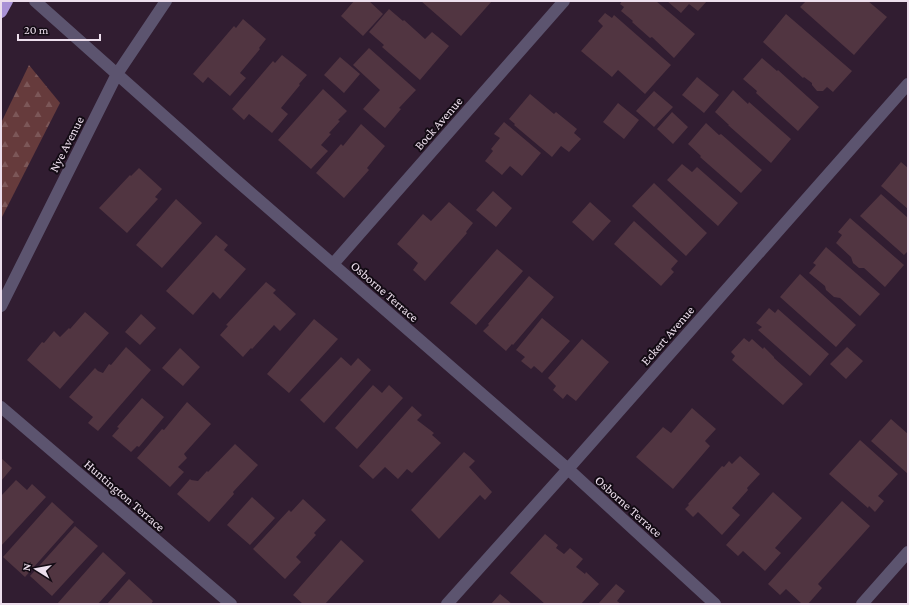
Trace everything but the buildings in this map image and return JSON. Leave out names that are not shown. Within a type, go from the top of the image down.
[{"type":"highway","points":[[1,12],[7,1]]},
{"type":"street","name":"Osborne Terrace","points":[[35,1],[228,173],[568,469],[716,604]]},
{"type":"street","name":"Nye Avenue","points":[[1,306],[117,74],[166,1]]},
{"type":"street","name":"Bock Avenue","points":[[333,264],[564,1]]},
{"type":"street","name":"Eckert Avenue","points":[[447,604],[908,84]]},
{"type":"street","name":"Huntington Terrace","points":[[1,407],[231,604]]},
{"type":"street","points":[[862,604],[908,552]]},
{"type":"green space","points":[[29,65],[60,103],[1,219],[1,123]]}]
